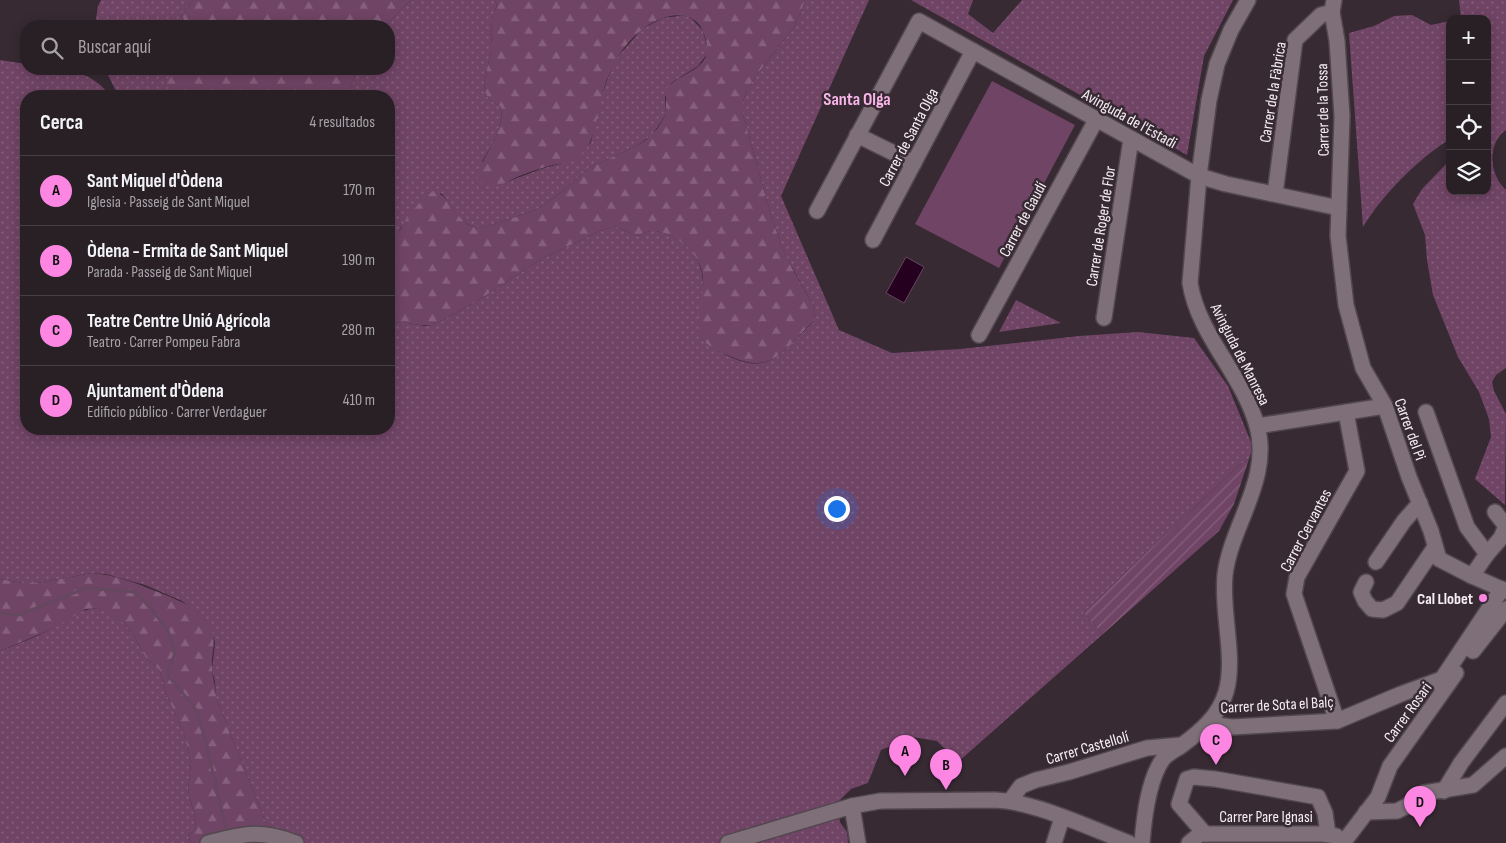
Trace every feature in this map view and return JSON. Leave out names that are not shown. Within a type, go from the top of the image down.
[{"type":"street","name":"Avinguda de Manresa","points":[[1142,843],[1148,800],[1154,778],[1163,758],[1208,724],[1220,708],[1226,691],[1229,668],[1225,574],[1232,548],[1252,495],[1261,444],[1257,426],[1239,384],[1192,298],[1190,270],[1209,100],[1217,64],[1231,30],[1248,0]]},
{"type":"street","name":"Carrer de la Fàbrica","points":[[1275,194],[1294,40],[1333,6]]},
{"type":"street","name":"Carrer de la Tossa","points":[[1333,6],[1342,116],[1339,208]]},
{"type":"street","name":"Avinguda de l'Estadi","points":[[858,135],[919,21],[1199,176],[1226,184],[1339,208]]},
{"type":"street","name":"Carrer de Santa Olga","points":[[874,240],[973,52]]},
{"type":"street","name":"Carrer de Gaudí","points":[[979,334],[1096,120]]},
{"type":"street","points":[[817,211],[858,135],[914,163]]},
{"type":"street","name":"Carrer de Roger de Flor","points":[[1104,318],[1132,139]]},
{"type":"street","name":"Carrer del Pi","points":[[1339,208],[1338,236],[1346,305],[1363,368],[1385,406],[1431,531],[1439,559],[1504,590]]},
{"type":"street","points":[[1257,426],[1385,406]]},
{"type":"street","name":"Carrer Cervantes","points":[[1337,721],[1294,594],[1297,577],[1357,470],[1346,412]]},
{"type":"street","points":[[1426,412],[1467,527],[1487,554]]},
{"type":"street","points":[[1376,562],[1404,521],[1420,503]]},
{"type":"street","points":[[1472,576],[1501,538],[1506,526],[1495,512]]},
{"type":"street","points":[[1366,582],[1361,592],[1365,601],[1372,609],[1383,610],[1397,604],[1435,547]]},
{"type":"street","name":"Carrer de Sota el Balç","points":[[1208,724],[1232,727],[1337,721],[1442,679],[1504,590]]},
{"type":"street","name":"Carrer Rosari","points":[[1345,842],[1378,797],[1390,766],[1471,653],[1506,609]]},
{"type":"street","points":[[1444,791],[1461,763],[1506,703]]},
{"type":"street","name":"Carrer Castellolí","points":[[1010,801],[1021,786],[1036,780],[1147,748],[1182,745]]},
{"type":"street","points":[[1366,812],[1397,811],[1424,793],[1444,791],[1473,784],[1506,756]]},
{"type":"street","points":[[1205,834],[1196,821],[1179,804],[1187,779],[1194,777],[1318,797],[1325,813],[1328,834]]},
{"type":"street","points":[[728,843],[852,806],[880,801],[1010,801],[1033,807],[1129,843]]},
{"type":"street","points":[[852,806],[858,843]]},
{"type":"street","points":[[1054,843],[1062,818]]},
{"type":"street","points":[[208,843],[262,834],[278,836],[296,843]]},
{"type":"street","name":"Carrer Pare Ignasi","points":[[1189,843],[1200,834],[1328,834],[1345,842]]},
{"type":"green space","points":[[101,0],[193,0],[181,15],[184,20],[96,20]]},
{"type":"green space","points":[[193,0],[412,0],[391,20],[184,20],[181,15]]},
{"type":"green space","points":[[412,0],[495,0],[497,5],[492,18],[491,52],[484,83],[485,92],[489,99],[501,107],[501,122],[482,162],[496,186],[541,169],[577,159],[591,142],[600,100],[614,61],[642,29],[663,18],[685,15],[692,19],[703,31],[707,54],[698,66],[671,83],[665,97],[666,114],[652,135],[638,145],[589,168],[558,195],[536,210],[483,228],[475,227],[469,225],[459,216],[441,193],[401,227],[395,243],[395,90],[350,90],[355,75],[395,75],[395,20],[391,20]]},
{"type":"green space","points":[[495,0],[805,0],[794,27],[756,76],[747,90],[742,104],[742,111],[772,219],[792,268],[813,305],[815,320],[784,351],[770,360],[762,363],[753,363],[732,357],[710,346],[699,336],[698,326],[703,276],[693,253],[678,240],[662,232],[650,231],[637,236],[615,226],[600,231],[543,258],[474,303],[433,325],[395,322],[395,243],[405,222],[414,209],[428,195],[433,191],[441,195],[461,219],[474,227],[483,228],[536,210],[558,195],[589,168],[646,140],[657,129],[666,114],[666,89],[676,80],[699,66],[707,54],[705,37],[701,27],[687,16],[678,15],[660,19],[651,24],[628,43],[616,60],[607,79],[596,123],[584,152],[576,160],[530,172],[501,185],[491,187],[482,183],[477,178],[500,125],[501,107],[489,99],[485,92],[484,83],[491,52],[492,18],[497,5]]},
{"type":"green space","points":[[805,0],[869,0],[781,196],[839,330],[892,353],[960,349],[1079,336],[1138,332],[1194,338],[1228,386],[1253,447],[1249,459],[1237,467],[1083,613],[1103,634],[958,762],[937,741],[913,737],[881,750],[868,783],[851,789],[837,803],[840,822],[847,832],[848,843],[274,843],[216,698],[212,670],[215,642],[211,630],[204,619],[182,601],[145,585],[106,574],[92,573],[37,583],[23,583],[0,579],[0,60],[20,63],[20,75],[85,75],[106,90],[20,90],[20,435],[395,435],[395,322],[425,326],[433,325],[474,303],[543,258],[600,231],[615,226],[637,236],[650,231],[666,234],[685,244],[694,254],[700,266],[703,279],[699,336],[709,345],[728,356],[750,363],[768,361],[783,352],[815,320],[813,305],[788,260],[772,219],[742,111],[742,104],[747,90],[794,27]]},
{"type":"green space","points":[[911,0],[973,0],[968,14],[993,33],[1022,0],[1233,0],[1204,56],[1187,155]]},
{"type":"green space","points":[[1459,0],[1506,0],[1506,130],[1496,143],[1492,159],[1496,176],[1506,190],[1506,368],[1496,375],[1492,382],[1494,391],[1506,414],[1505,505],[1475,479],[1491,437],[1489,419],[1479,392],[1458,357],[1433,295],[1425,235],[1413,204],[1422,189],[1446,164],[1446,195],[1491,195],[1491,15],[1461,15]]},
{"type":"green space","points":[[1412,15],[1431,25],[1446,22],[1446,142],[1402,178],[1363,227],[1349,33],[1374,26],[1394,16]]},
{"type":"green space","points":[[108,75],[172,75],[169,90],[115,89]]},
{"type":"green space","points":[[171,75],[355,75],[350,90],[168,90],[166,82]]},
{"type":"green space","points":[[992,81],[1075,125],[999,268],[915,224]]},
{"type":"green space","points":[[1016,300],[1061,323],[999,332]]},
{"type":"green space","points":[[1249,459],[1234,504],[1219,531],[1103,634],[1083,613],[1237,467]]},
{"type":"green space","points":[[92,573],[126,580],[173,598],[195,610],[207,622],[214,639],[212,667],[216,698],[274,843],[191,843],[188,835],[195,830],[196,821],[188,791],[191,763],[184,734],[166,693],[159,669],[146,658],[133,634],[124,623],[101,608],[86,609],[52,629],[0,651],[0,579],[23,583],[37,583]]},
{"type":"green space","points":[[102,608],[124,623],[133,634],[146,658],[159,669],[166,693],[184,734],[191,763],[188,791],[196,821],[195,830],[188,835],[191,843],[0,843],[0,651],[45,632],[80,612]]},
{"type":"shaded area","points":[[906,257],[924,267],[904,303],[886,293]]},
{"type":"waterway","points":[[0,613],[19,615],[86,588],[135,592],[168,631],[175,653],[167,674],[197,711],[227,833]]},
{"type":"place","name":"Cal Llobet","points":[[1483,598]]},
{"type":"place","name":"Teatre Centre Unió Agrícola","points":[[1216,765]]},
{"type":"place","name":"Sant Miquel d'Òdena","points":[[905,776]]},
{"type":"place","name":"Òdena - Ermita de Sant Miquel","points":[[946,790]]},
{"type":"place","name":"Ajuntament d'Òdena","points":[[1420,827]]},
{"type":"district","name":"Santa Olga","points":[[857,99]]}]
